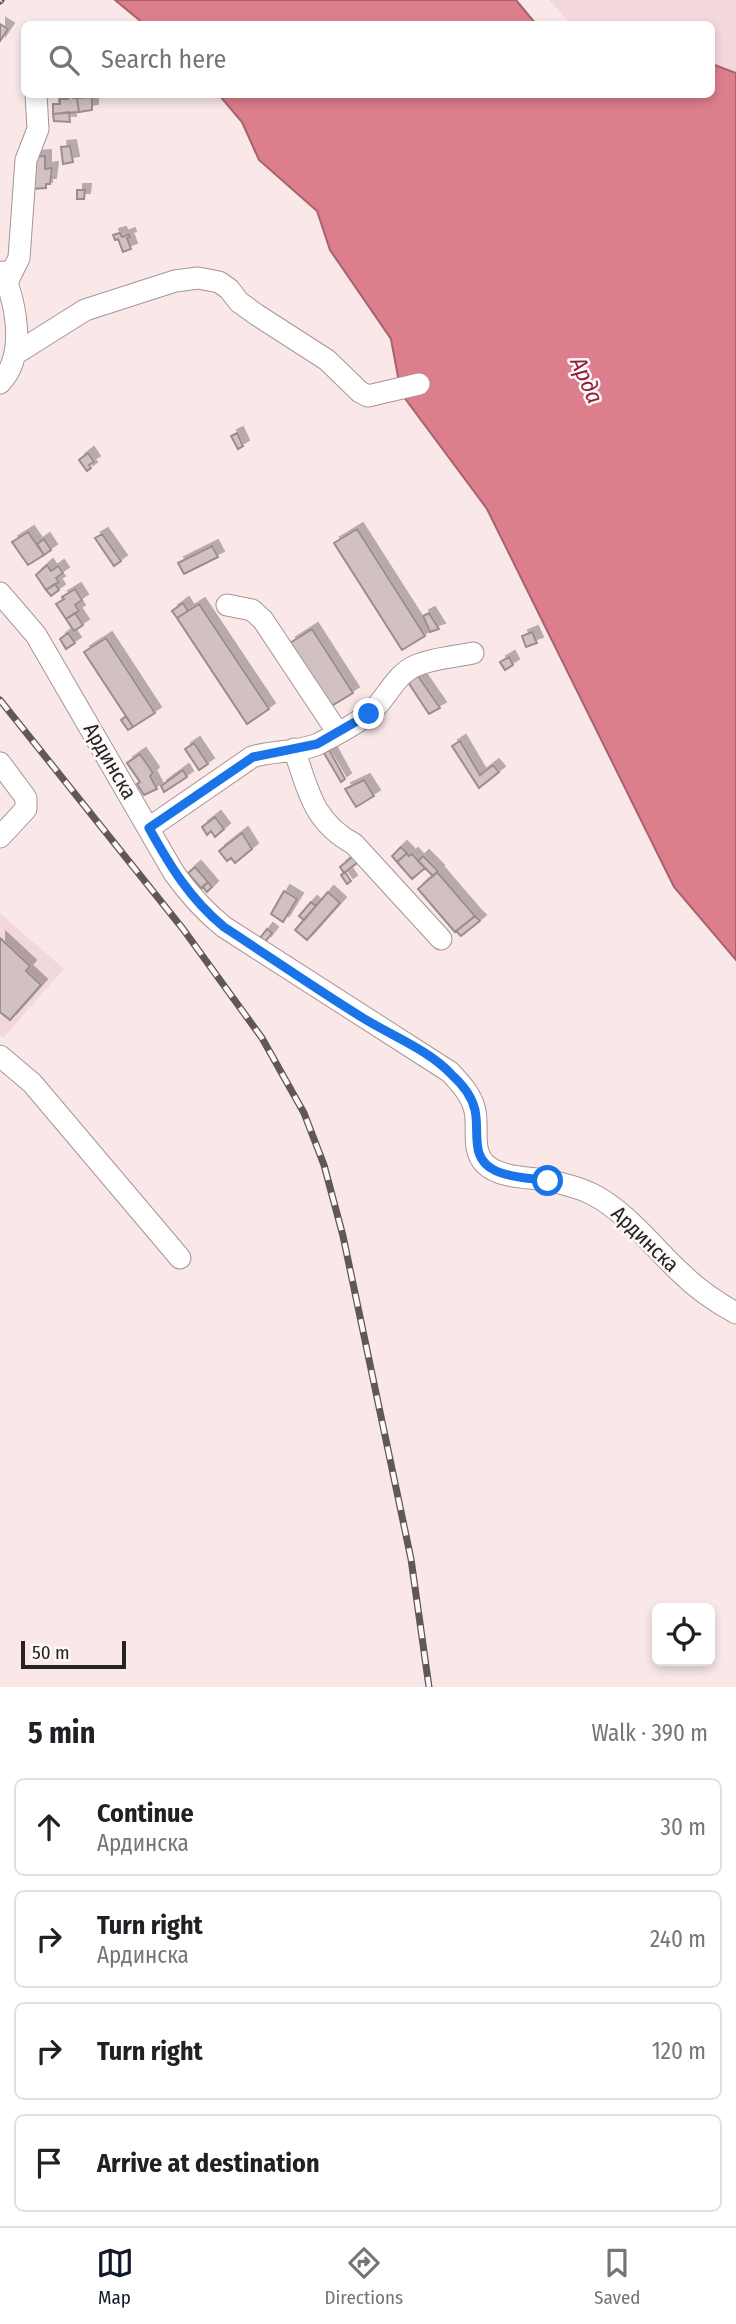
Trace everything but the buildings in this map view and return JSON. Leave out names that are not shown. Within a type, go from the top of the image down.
[{"type":"street","points":[[0,383],[15,354],[15,322],[4,274],[19,258],[26,160],[38,129],[36,98]]},
{"type":"street","points":[[15,354],[85,310],[175,281],[198,278],[219,282],[229,289],[239,302],[327,360],[360,392],[368,396],[419,384]]},
{"type":"street","name":"Ардинска","points":[[0,593],[36,635],[174,873],[190,895],[216,920],[450,1072],[461,1084],[475,1109],[477,1148],[487,1166],[507,1175],[575,1188],[607,1203],[622,1214],[695,1286],[736,1313]]},
{"type":"street","points":[[227,605],[252,611],[263,620],[338,733]]},
{"type":"street","points":[[149,828],[253,757],[317,744],[369,714],[413,666],[473,653]]},
{"type":"street","points":[[294,749],[317,812],[340,836],[354,844],[441,939]]},
{"type":"street","points":[[0,763],[26,798],[26,809],[0,837]]},
{"type":"street","points":[[0,1055],[32,1083],[180,1258]]},
{"type":"shaded area","points":[[549,0],[736,0],[736,212],[713,98],[715,98],[715,21],[568,21]]},
{"type":"shaded area","points":[[0,913],[64,969],[3,1038],[0,1035]]},
{"type":"water","points":[[115,0],[516,0],[534,21],[140,21]]},
{"type":"water","name":"Арда","points":[[715,65],[736,73],[736,960],[674,887],[487,509],[401,393],[391,339],[330,250],[317,211],[259,160],[242,122],[222,98],[715,98]]},
{"type":"railway","points":[[0,700],[183,929],[262,1038],[304,1113],[324,1165],[343,1236],[411,1559],[429,1687]]},
{"type":"route","points":[[369,714],[317,744],[253,757],[149,828],[174,873],[190,895],[224,927],[450,1072],[470,1097],[475,1109],[477,1148],[487,1166],[507,1175],[548,1181]]}]
